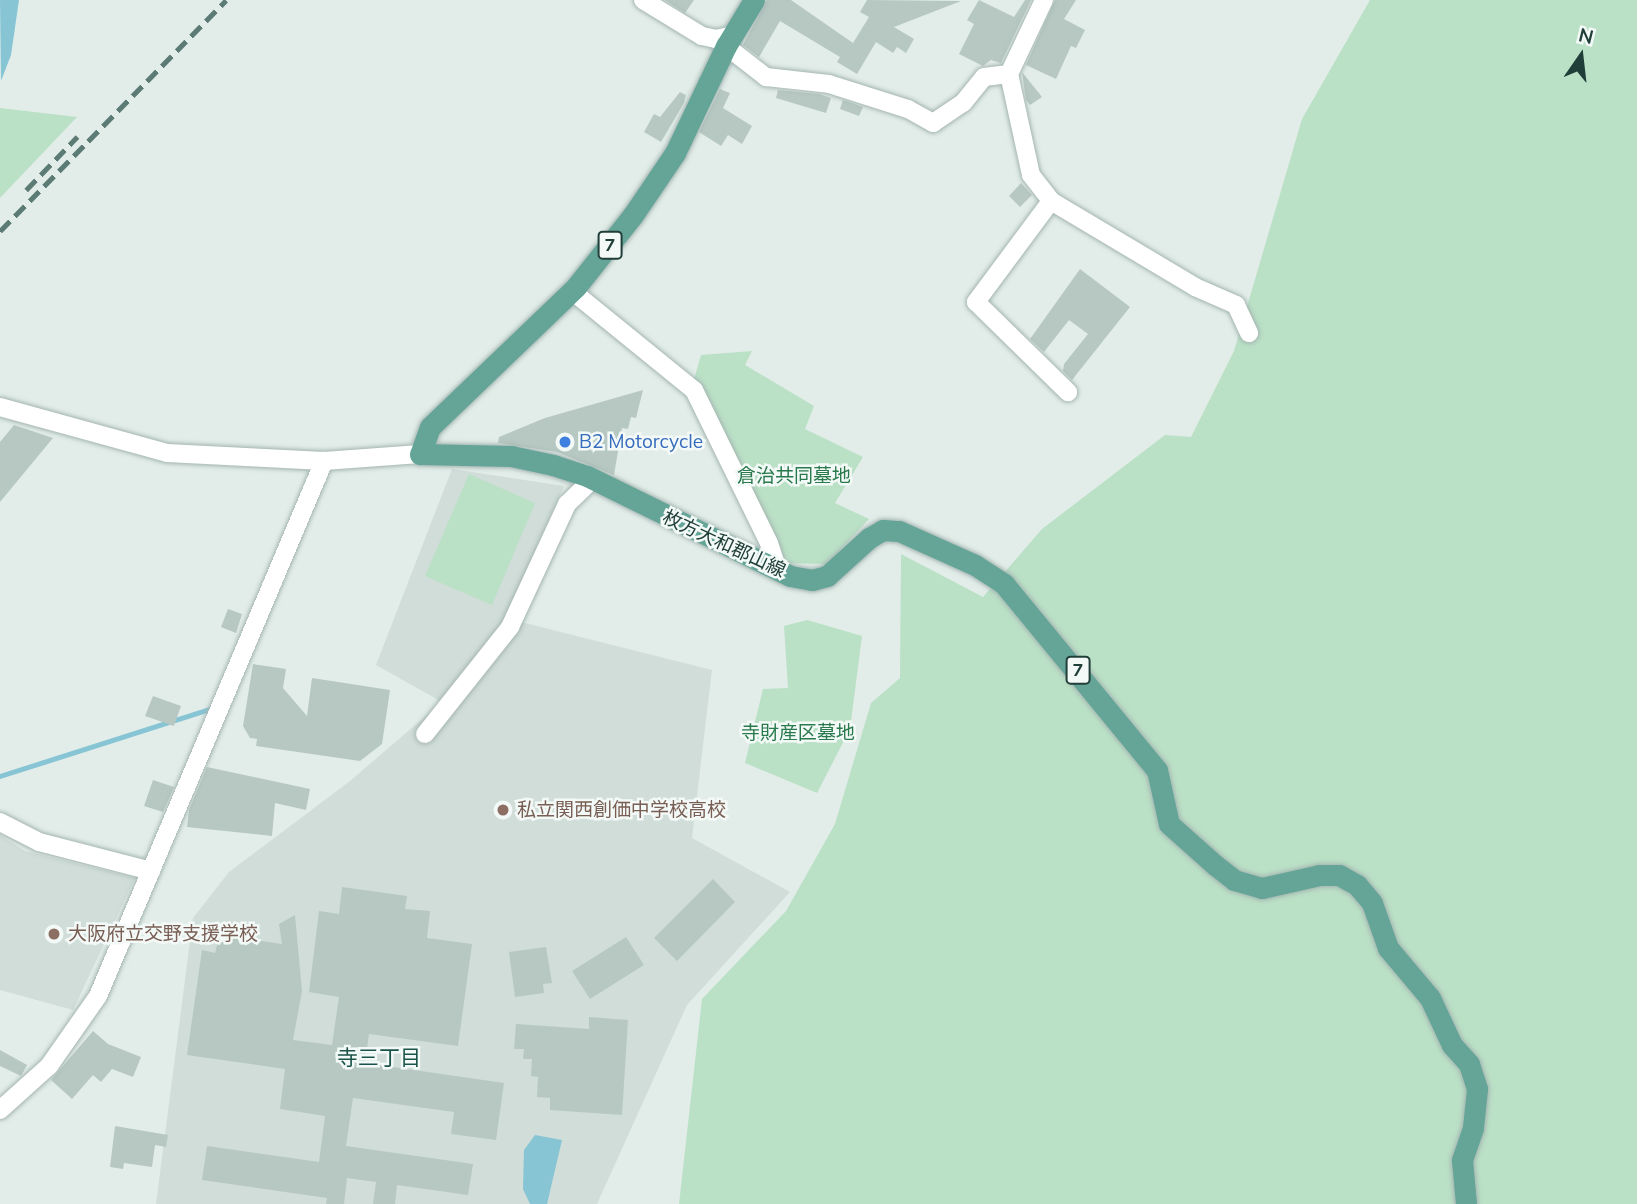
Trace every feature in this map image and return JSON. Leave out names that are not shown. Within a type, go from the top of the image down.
[{"type":"main road","name":"7","points":[[420,454],[430,427],[572,291],[633,215],[675,153],[729,40],[754,0]]},
{"type":"main road","name":"枚方大和郡山線","points":[[420,454],[511,456],[593,480],[778,571],[812,580],[827,576],[883,530],[919,537],[975,565],[1004,584],[1118,727],[1144,752],[1157,770],[1169,824],[1215,865],[1234,880],[1262,888],[1319,874],[1339,875],[1357,885],[1372,903],[1388,948],[1430,998],[1452,1045],[1469,1064],[1477,1089],[1473,1128],[1462,1160],[1466,1204]]},
{"type":"street","points":[[1045,0],[1009,74],[1031,176],[1051,201],[1195,287],[1236,305],[1249,333]]},
{"type":"street","points":[[654,3],[702,36],[729,40],[766,77],[829,84],[908,109],[933,123],[963,103],[984,77],[1009,74]]},
{"type":"street","points":[[1051,201],[976,302],[1068,392]]},
{"type":"street","points":[[572,291],[694,390],[769,543],[778,571]]},
{"type":"street","points":[[0,407],[167,453],[324,461],[420,454]]},
{"type":"street","points":[[0,1110],[49,1066],[98,996],[324,461]]},
{"type":"street","points":[[425,734],[510,627],[567,504],[593,480]]},
{"type":"street","points":[[0,822],[39,842],[151,871]]},
{"type":"shaded area","name":"私立関西創価中学校高校","points":[[452,469],[564,486],[505,618],[712,670],[692,838],[790,892],[687,1005],[597,1204],[156,1204],[193,918],[229,872],[350,781],[442,702],[376,665]]},
{"type":"shaded area","name":"大阪府立交野支援学校","points":[[0,835],[25,851],[135,878],[73,1010],[0,990]]},
{"type":"green space","points":[[1370,0],[1637,0],[1637,1204],[679,1204],[702,999],[786,911],[835,824],[871,703],[900,678],[901,554],[983,597],[1042,529],[1165,435],[1191,437],[1234,351],[1302,119]]},
{"type":"green space","points":[[0,108],[77,117],[0,198]]},
{"type":"green space","name":"倉治共同墓地","points":[[752,351],[745,365],[814,406],[805,429],[863,457],[835,503],[869,519],[827,564],[781,563],[693,383],[701,355]]},
{"type":"green space","points":[[469,474],[535,503],[492,605],[425,576]]},
{"type":"green space","name":"寺財産区墓地","points":[[807,620],[862,636],[850,729],[817,793],[745,763],[763,689],[788,688],[784,626]]},
{"type":"water","points":[[0,0],[19,0],[11,55],[1,81]]},
{"type":"water","points":[[535,1135],[562,1140],[547,1204],[530,1204],[523,1189],[524,1150]]},
{"type":"building","points":[[665,0],[694,0],[685,13]]},
{"type":"building","points":[[767,0],[791,0],[853,43],[869,17],[860,12],[867,0],[961,1],[894,27],[914,39],[906,53],[897,47],[893,53],[876,42],[857,74],[837,62],[840,57],[780,21],[759,57],[743,45]]},
{"type":"building","points":[[979,0],[1014,17],[1025,0],[1031,0],[1001,63],[991,60],[983,66],[959,54],[974,24],[967,20]]},
{"type":"building","points":[[1055,0],[1076,0],[1064,19],[1085,30],[1076,48],[1071,46],[1056,79],[1026,65]]},
{"type":"building","points":[[1022,72],[1042,97],[1030,105],[1026,100]]},
{"type":"building","points":[[720,89],[730,93],[723,108],[752,126],[742,144],[728,135],[721,146],[699,132]]},
{"type":"building","points":[[778,90],[819,94],[831,98],[826,113],[776,98]]},
{"type":"building","points":[[680,92],[686,95],[684,103],[661,142],[644,132],[654,114],[660,117]]},
{"type":"building","points":[[843,100],[863,107],[859,116],[840,109]]},
{"type":"building","points":[[1021,183],[1032,195],[1020,207],[1009,196]]},
{"type":"building","points":[[1080,269],[1130,307],[1072,380],[1063,371],[1064,364],[1088,334],[1069,320],[1044,352],[1030,339]]},
{"type":"building","points":[[643,390],[636,418],[631,417],[628,429],[622,428],[614,475],[557,452],[498,443],[499,437],[545,418]]},
{"type":"building","points":[[14,425],[53,438],[0,502],[0,442]]},
{"type":"building","points":[[228,609],[242,614],[236,633],[221,627]]},
{"type":"building","points":[[253,664],[286,669],[283,688],[307,716],[312,678],[390,690],[382,744],[360,761],[256,746],[257,739],[250,738],[243,726]]},
{"type":"building","points":[[153,696],[181,706],[174,726],[145,716]]},
{"type":"building","points":[[207,767],[310,789],[306,810],[275,803],[272,836],[187,827],[189,810]]},
{"type":"building","points":[[153,780],[174,787],[163,812],[144,806]]},
{"type":"building","points":[[713,879],[735,902],[677,961],[654,938]]},
{"type":"building","points":[[342,887],[407,896],[405,909],[430,911],[427,938],[472,944],[458,1046],[369,1034],[365,1063],[504,1083],[496,1140],[451,1134],[454,1112],[353,1098],[346,1146],[473,1164],[468,1195],[397,1185],[395,1204],[373,1204],[376,1182],[347,1178],[344,1204],[326,1204],[327,1198],[202,1180],[207,1146],[319,1162],[325,1116],[280,1109],[285,1069],[187,1055],[202,950],[215,953],[219,938],[234,937],[282,944],[279,924],[295,915],[302,991],[293,1040],[332,1045],[339,997],[309,992],[319,911],[339,914]]},
{"type":"building","points":[[626,937],[644,965],[590,999],[572,971]]},
{"type":"building","points":[[546,947],[552,983],[543,984],[544,993],[515,997],[509,952]]},
{"type":"building","points":[[589,1017],[628,1020],[622,1115],[550,1110],[550,1098],[537,1097],[538,1077],[531,1076],[532,1059],[523,1059],[524,1049],[514,1049],[516,1024],[589,1029]]},
{"type":"building","points":[[93,1031],[108,1044],[141,1057],[133,1077],[112,1069],[101,1082],[93,1075],[72,1099],[51,1080]]},
{"type":"building","points":[[0,1050],[27,1065],[21,1076],[0,1066]]},
{"type":"building","points":[[115,1126],[168,1135],[166,1147],[155,1145],[152,1167],[124,1163],[123,1169],[110,1167]]},
{"type":"waterway","points":[[0,776],[213,708]]},
{"type":"railway","points":[[0,231],[226,0]]},
{"type":"railway","points":[[26,190],[77,137]]},
{"type":"place","name":"B2 Motorcycle","points":[[565,442]]},
{"type":"place","name":"私立関西創価中学校高校","points":[[503,810]]},
{"type":"place","name":"大阪府立交野支援学校","points":[[54,934]]},
{"type":"district","name":"寺三丁目","points":[[379,1057]]}]
